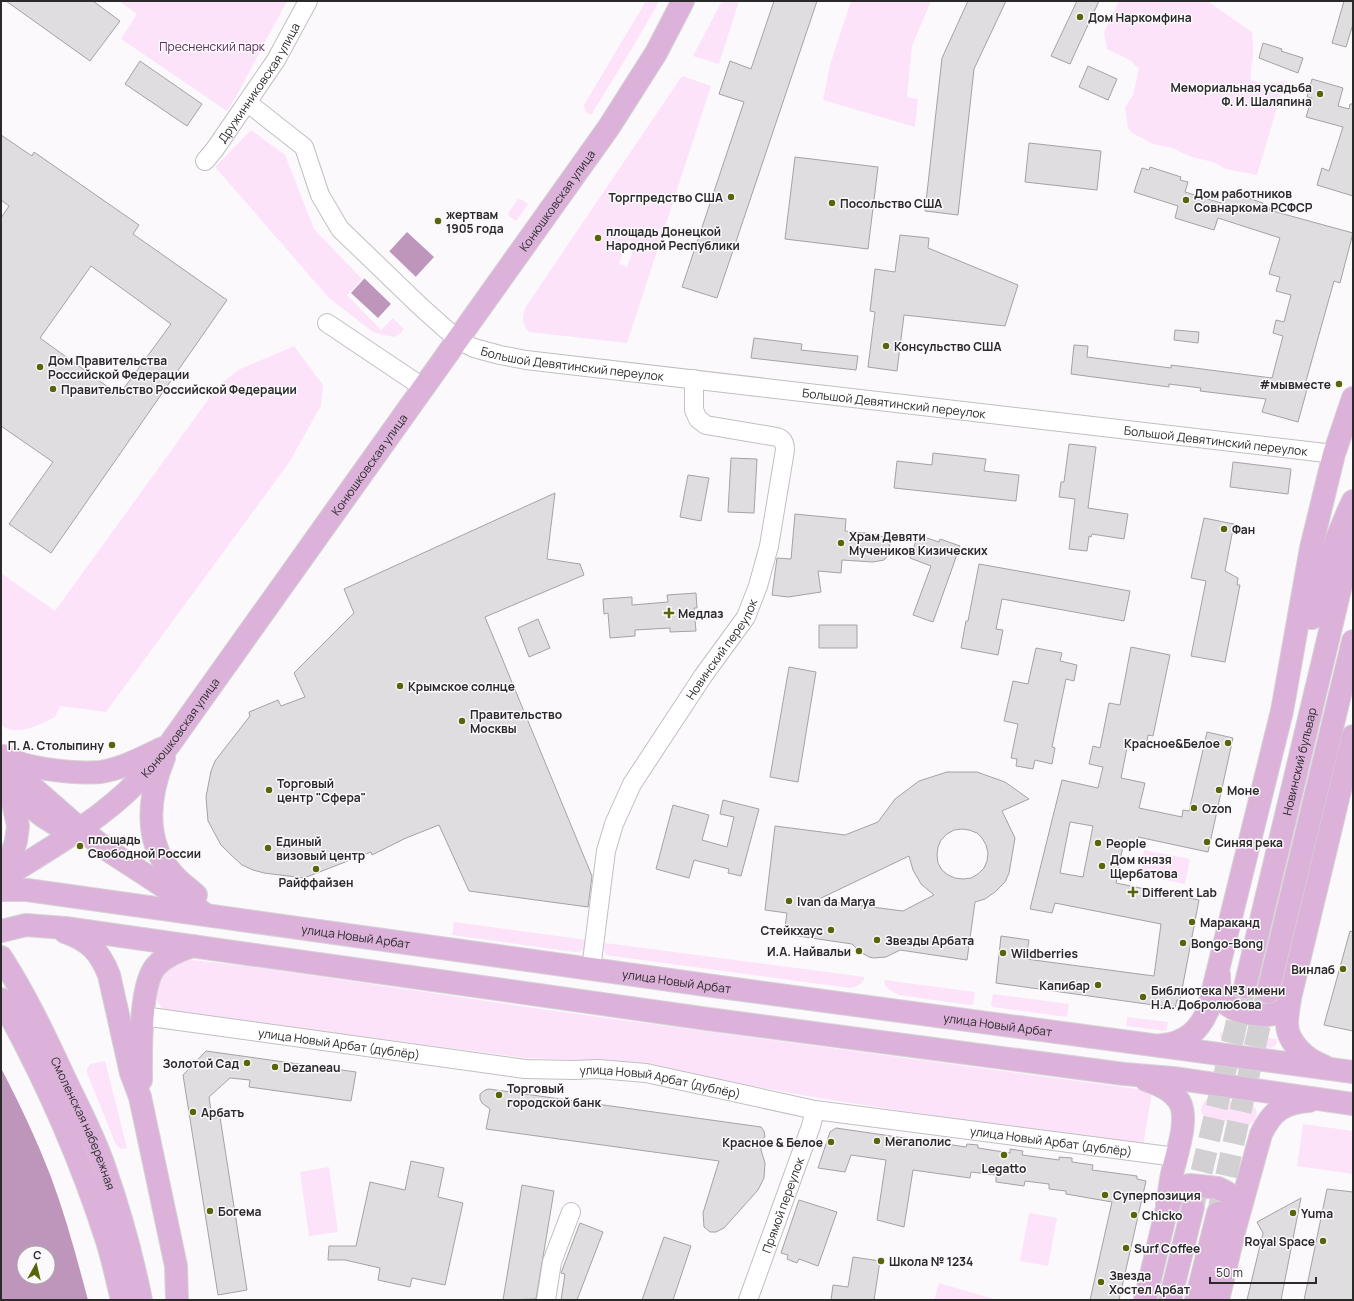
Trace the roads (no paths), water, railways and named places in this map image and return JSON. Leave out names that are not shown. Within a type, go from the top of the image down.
[{"type":"main road","name":"Конюшковская улица","points":[[1,880],[109,807],[137,782],[169,745],[609,127],[656,53],[683,1]]},
{"type":"main road","points":[[1151,1045],[1172,1044],[1185,1039],[1195,1031],[1203,1021],[1208,1010],[1285,699],[1311,548],[1334,454],[1353,398]]},
{"type":"main road","points":[[1285,699],[1309,631],[1316,599],[1328,562],[1341,527],[1353,501]]},
{"type":"main road","name":"Новинский бульвар","points":[[1245,987],[1353,535]]},
{"type":"main road","name":"Новинский бульвар","points":[[1268,992],[1353,641]]},
{"type":"main road","points":[[1343,1071],[1321,1065],[1304,1054],[1289,1035],[1287,1023],[1290,998],[1353,736]]},
{"type":"main road","points":[[1,755],[39,768],[100,772],[118,767],[169,745]]},
{"type":"main road","points":[[169,745],[156,776],[150,815],[153,836],[160,857],[171,872],[201,899],[237,919]]},
{"type":"main road","points":[[1,761],[22,778],[77,830],[207,915]]},
{"type":"main road","points":[[1,784],[59,827],[77,830]]},
{"type":"main road","points":[[1,784],[13,803],[18,826],[16,842],[12,854],[1,872]]},
{"type":"main road","name":"улица Новый Арбат","points":[[1,890],[27,890],[591,969],[1343,1071]]},
{"type":"main road","points":[[4,930],[26,925],[42,925],[194,945],[716,1020],[1124,1074],[1173,1078],[1353,1104]]},
{"type":"main road","points":[[42,925],[73,935],[87,942],[98,953],[105,964],[109,975],[131,1073],[140,1097],[176,1266],[176,1295]]},
{"type":"main road","points":[[140,1097],[144,995],[150,974],[156,966],[175,952],[194,945]]},
{"type":"main road","name":"Смоленская набережная","points":[[1,957],[41,1028],[104,1166],[120,1216],[141,1300]]},
{"type":"main road","points":[[1218,971],[1222,997],[1232,1008],[1244,1012],[1267,1015],[1281,1011],[1290,998]]},
{"type":"main road","name":"Смоленская набережная","points":[[1,999],[24,1040],[73,1146],[107,1242],[122,1300]]},
{"type":"main road","points":[[1124,1074],[1147,1080],[1163,1087],[1179,1100],[1182,1106],[1183,1121],[1170,1184],[1166,1212],[1145,1300]]},
{"type":"main road","points":[[1218,1300],[1256,1145],[1267,1122],[1274,1113],[1291,1104],[1326,1100]]},
{"type":"main road","points":[[1166,1212],[1174,1192],[1178,1188],[1190,1185],[1218,1188],[1226,1192],[1236,1205],[1237,1215],[1235,1228]]},
{"type":"main road","points":[[1170,1300],[1193,1207]]},
{"type":"main road","points":[[1196,1300],[1218,1213]]},
{"type":"street","name":"Дружинниковская улица","points":[[205,161],[248,103],[276,60],[308,1]]},
{"type":"street","name":"Большой Девятинский переулок","points":[[248,103],[304,147],[320,195],[340,228],[421,307],[458,340],[474,348],[526,360],[1334,454]]},
{"type":"street","points":[[327,323],[424,388]]},
{"type":"street","name":"Новинский переулок","points":[[591,969],[606,851],[614,824],[632,784],[703,676],[746,617],[758,586],[769,546],[785,446],[781,438],[706,425],[698,419],[694,410],[694,379]]},
{"type":"street","name":"улица Новый Арбат (дублёр)","points":[[143,1016],[525,1069],[598,1069],[646,1073],[815,1110],[1176,1157]]},
{"type":"street","name":"Прямой переулок","points":[[748,1300],[811,1126],[815,1110]]},
{"type":"street","points":[[546,1300],[552,1262],[571,1212]]},
{"type":"tunnel","points":[[1194,1204],[1245,987]]},
{"type":"tunnel","points":[[1219,1208],[1266,997]]},
{"type":"place","name":"Дом Наркомфина","points":[[1080,17]]},
{"type":"place","name":"Мемориальная усадьба Ф. И. Шаляпина","points":[[1320,94]]},
{"type":"place","name":"Торгпредство США","points":[[731,197]]},
{"type":"place","name":"Дом работников Совнаркома РСФСР","points":[[1186,200]]},
{"type":"place","name":"Посольство США","points":[[832,203]]},
{"type":"place","name":"жертвам 1905 года","points":[[438,221]]},
{"type":"place","name":"площадь Донецкой Народной Республики","points":[[598,238]]},
{"type":"place","name":"Консульство США","points":[[886,346]]},
{"type":"place","name":"Дом Правительства Российской Федерации","points":[[40,367]]},
{"type":"place","name":"#мывместе","points":[[1339,384]]},
{"type":"place","name":"Правительство Российской Федерации","points":[[53,389]]},
{"type":"place","name":"Фан","points":[[1224,529]]},
{"type":"place","name":"Храм Девяти Мучеников Кизических","points":[[841,543]]},
{"type":"place","name":"Медлаз","points":[[669,613]]},
{"type":"place","name":"Крымское солнце","points":[[400,686]]},
{"type":"place","name":"Правительство Москвы","points":[[462,721]]},
{"type":"place","name":"Красное&Белое","points":[[1228,743]]},
{"type":"place","name":"П. А. Столыпину","points":[[112,745]]},
{"type":"place","name":"Торговый центр \"Сфера\"","points":[[269,790]]},
{"type":"place","name":"Моне","points":[[1219,790]]},
{"type":"place","name":"Ozon","points":[[1194,808]]},
{"type":"place","name":"Синяя река","points":[[1207,842]]},
{"type":"place","name":"People","points":[[1098,843]]},
{"type":"place","name":"площадь Свободной России","points":[[80,846]]},
{"type":"place","name":"Единый визовый центр","points":[[268,848]]},
{"type":"place","name":"Дом князя Щербатова","points":[[1102,866]]},
{"type":"place","name":"Райффайзен","points":[[316,869]]},
{"type":"place","name":"Different Lab","points":[[1133,892]]},
{"type":"place","name":"Ivan da Marya","points":[[789,901]]},
{"type":"place","name":"Мараканд","points":[[1192,922]]},
{"type":"place","name":"Стейкхаус","points":[[831,930]]},
{"type":"place","name":"Звезды Арбата","points":[[877,940]]},
{"type":"place","name":"Bongo-Bong","points":[[1183,943]]},
{"type":"place","name":"И.А. Найвальи","points":[[859,951]]},
{"type":"place","name":"Wildberries","points":[[1003,953]]},
{"type":"place","name":"Винлаб","points":[[1343,969]]},
{"type":"place","name":"Капибар","points":[[1098,985]]},
{"type":"place","name":"Библиотека №3 имени Н.А. Добролюбова","points":[[1143,997]]},
{"type":"place","name":"Золотой Сад","points":[[247,1063]]},
{"type":"place","name":"Dezaneau","points":[[275,1067]]},
{"type":"place","name":"Торговый городской банк","points":[[499,1095]]},
{"type":"place","name":"Арбатъ","points":[[193,1112]]},
{"type":"place","name":"Мегаполис","points":[[877,1141]]},
{"type":"place","name":"Красное & Белое","points":[[831,1142]]},
{"type":"place","name":"Legatto","points":[[1004,1155]]},
{"type":"place","name":"Суперпозиция","points":[[1105,1195]]},
{"type":"place","name":"Богема","points":[[210,1211]]},
{"type":"place","name":"Yuma","points":[[1293,1213]]},
{"type":"place","name":"Chicko","points":[[1134,1215]]},
{"type":"place","name":"Royal Space","points":[[1323,1241]]},
{"type":"place","name":"Surf Coffee","points":[[1126,1248]]},
{"type":"place","name":"Школа № 1234","points":[[881,1261]]},
{"type":"place","name":"Звезда Хостел Арбат","points":[[1101,1282]]},
{"type":"park label","name":"Пресненский парк","points":[[212,46]]}]
